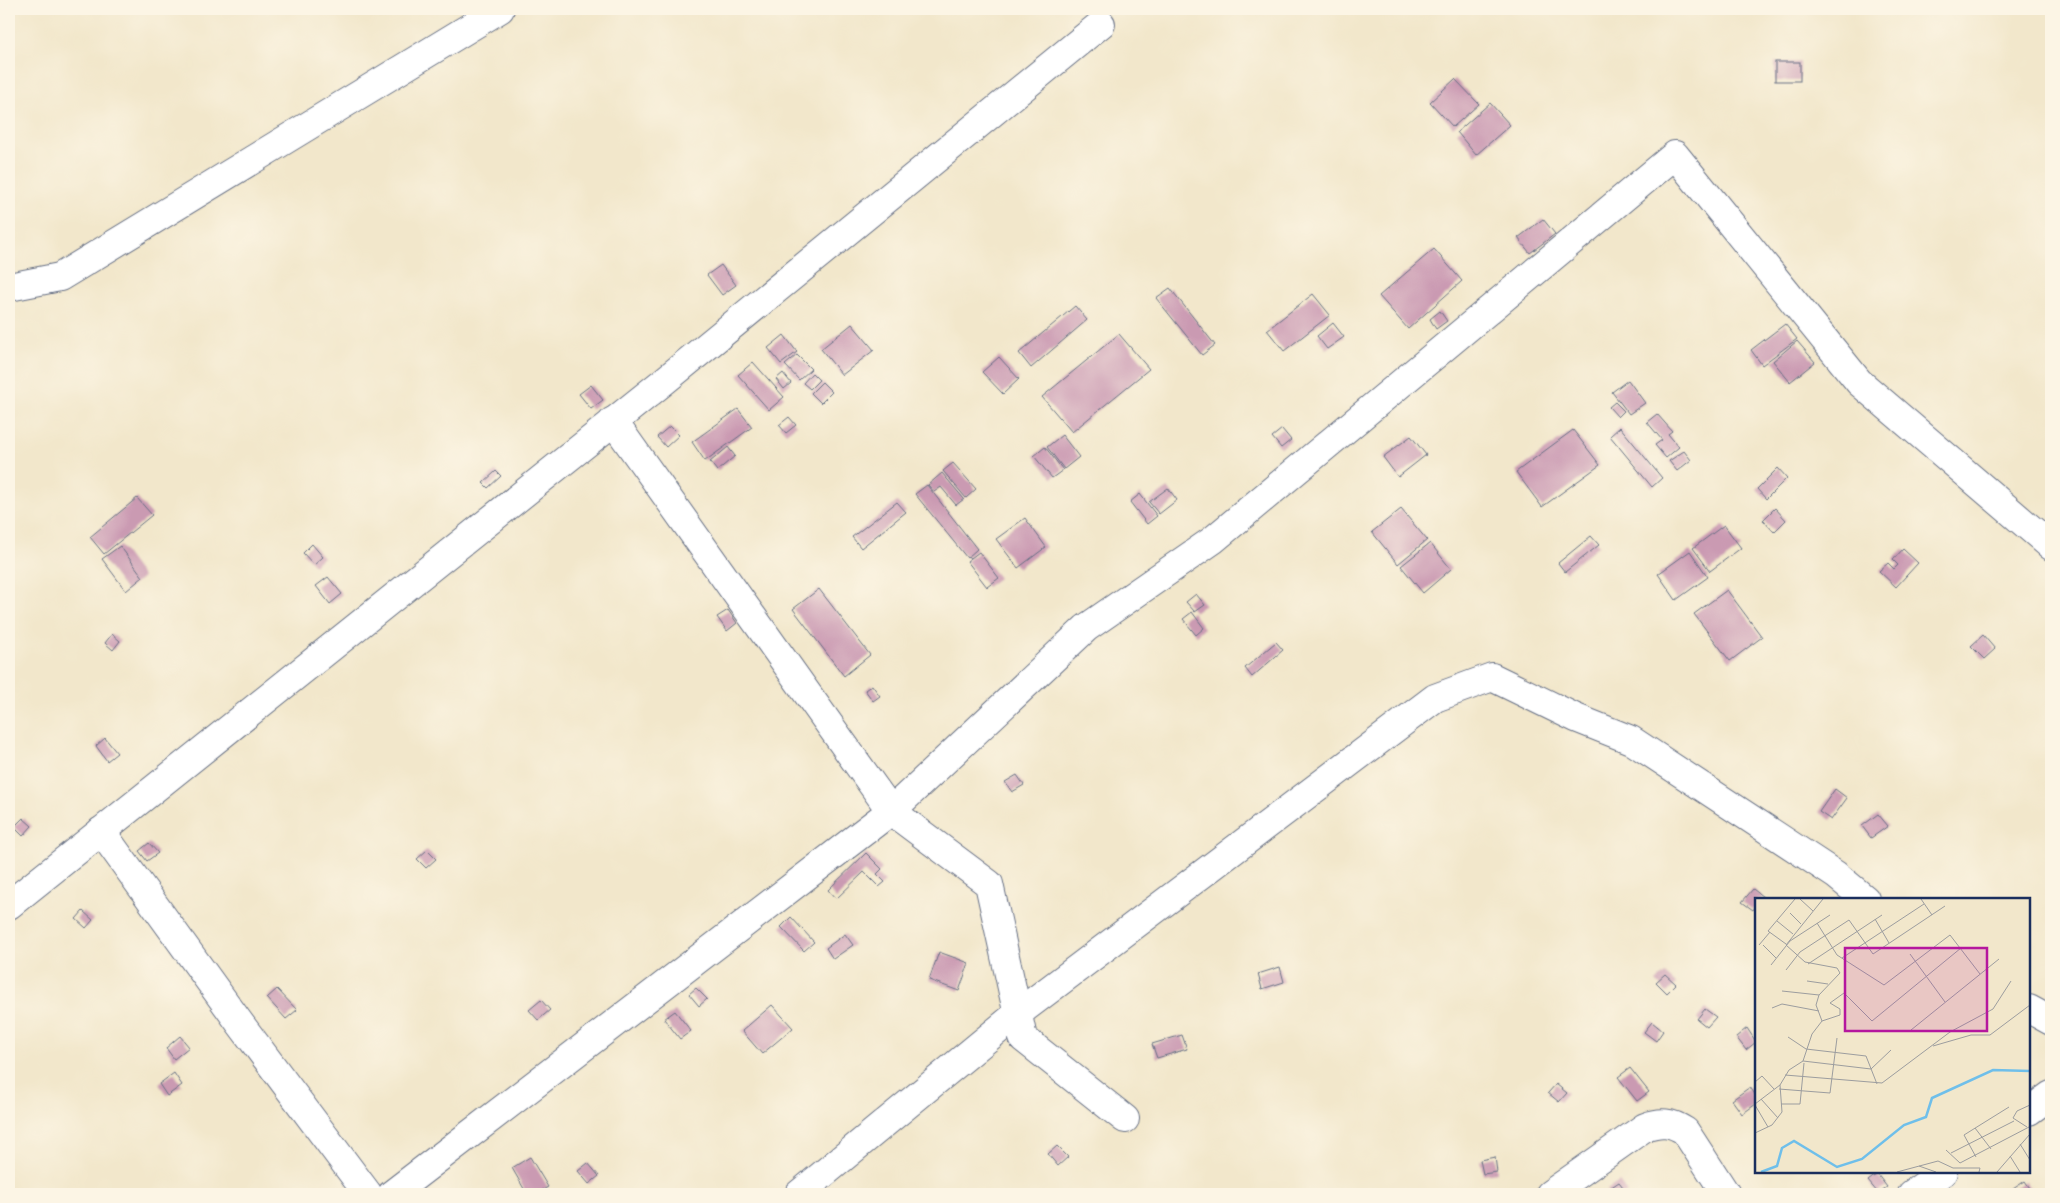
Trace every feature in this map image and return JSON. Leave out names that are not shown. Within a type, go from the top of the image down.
[{"type":"street","points":[[9,287],[60,277],[500,9]]},
{"type":"street","points":[[9,905],[613,421],[1101,24]]},
{"type":"street","points":[[392,1194],[891,811],[1086,628],[1213,540],[1675,155],[1859,382],[2051,546]]},
{"type":"street","points":[[613,421],[891,811],[989,884],[1022,1038],[1125,1119]]},
{"type":"street","points":[[799,1194],[1017,1014],[1435,698],[1492,677],[1576,718],[1631,740],[1836,875],[1864,898]]},
{"type":"street","points":[[101,831],[239,1022],[368,1194]]},
{"type":"street","points":[[2030,1010],[2051,1021]]},
{"type":"street","points":[[2030,1110],[2051,1095]]},
{"type":"street","points":[[1550,1194],[1645,1126],[1666,1122],[1685,1131],[1726,1194]]},
{"type":"street","points":[[1912,1194],[1942,1173]]},
{"type":"building","points":[[1775,62],[1800,62],[1800,81],[1775,81]]},
{"type":"building","points":[[1455,79],[1479,104],[1453,127],[1430,102]]},
{"type":"building","points":[[1490,103],[1510,125],[1476,155],[1457,132]]},
{"type":"building","points":[[1543,219],[1555,234],[1530,253],[1518,238]]},
{"type":"building","points":[[1434,249],[1462,281],[1408,329],[1379,296]]},
{"type":"building","points":[[721,265],[736,285],[722,295],[707,275]]},
{"type":"building","points":[[1170,288],[1215,345],[1202,355],[1156,298]]},
{"type":"building","points":[[1313,294],[1330,315],[1284,351],[1267,330]]},
{"type":"building","points":[[1075,306],[1087,320],[1031,368],[1019,353]]},
{"type":"building","points":[[1440,311],[1447,321],[1436,329],[1430,319]]},
{"type":"building","points":[[1333,323],[1344,337],[1327,349],[1317,336]]},
{"type":"building","points":[[852,324],[874,350],[842,375],[821,349]]},
{"type":"building","points":[[1785,324],[1797,339],[1762,365],[1751,350]]},
{"type":"building","points":[[1119,334],[1149,369],[1072,432],[1042,397]]},
{"type":"building","points":[[784,335],[797,352],[781,364],[768,348]]},
{"type":"building","points":[[1797,341],[1815,362],[1790,382],[1773,361]]},
{"type":"building","points":[[797,355],[811,369],[799,380],[785,365]]},
{"type":"building","points":[[999,357],[1019,379],[1003,394],[982,372]]},
{"type":"building","points":[[753,362],[784,397],[769,410],[738,375]]},
{"type":"building","points":[[783,373],[791,383],[784,389],[776,379]]},
{"type":"building","points":[[812,373],[819,380],[810,389],[803,383]]},
{"type":"building","points":[[1628,380],[1645,403],[1629,414],[1612,392]]},
{"type":"building","points":[[822,382],[832,392],[821,403],[811,393]]},
{"type":"building","points":[[591,385],[603,400],[591,409],[579,394]]},
{"type":"building","points":[[1615,402],[1624,411],[1618,417],[1609,407]]},
{"type":"building","points":[[738,409],[752,427],[705,461],[692,442]]},
{"type":"building","points":[[1657,414],[1672,431],[1668,434],[1679,447],[1666,458],[1655,445],[1662,440],[1647,422]]},
{"type":"building","points":[[789,417],[796,425],[786,433],[779,425]]},
{"type":"building","points":[[670,426],[679,435],[666,447],[657,437]]},
{"type":"building","points":[[1620,427],[1662,478],[1652,487],[1610,436]]},
{"type":"building","points":[[1282,429],[1291,440],[1281,448],[1272,437]]},
{"type":"building","points":[[1573,430],[1600,465],[1542,507],[1516,472]]},
{"type":"building","points":[[1062,435],[1079,457],[1064,469],[1047,447]]},
{"type":"building","points":[[1411,436],[1426,455],[1398,477],[1383,457]]},
{"type":"building","points":[[728,447],[735,456],[717,471],[710,462]]},
{"type":"building","points":[[1045,447],[1063,470],[1052,478],[1034,456]]},
{"type":"building","points":[[1684,451],[1691,460],[1677,471],[1669,461]]},
{"type":"building","points":[[953,463],[976,489],[966,498],[943,471]]},
{"type":"building","points":[[1778,468],[1787,478],[1766,499],[1757,489]]},
{"type":"building","points":[[496,471],[501,476],[488,488],[483,483]]},
{"type":"building","points":[[942,473],[964,499],[956,505],[941,487],[934,492],[928,485]]},
{"type":"building","points":[[927,485],[977,549],[967,558],[915,494]]},
{"type":"building","points":[[1168,488],[1177,500],[1159,514],[1149,502]]},
{"type":"building","points":[[1140,494],[1157,516],[1147,524],[1130,502]]},
{"type":"building","points":[[137,498],[152,515],[104,554],[90,537]]},
{"type":"building","points":[[897,502],[906,512],[861,548],[852,537]]},
{"type":"building","points":[[1775,508],[1786,520],[1774,532],[1763,520]]},
{"type":"building","points":[[1401,509],[1427,540],[1398,564],[1372,532]]},
{"type":"building","points":[[1025,518],[1046,547],[1018,568],[996,539]]},
{"type":"building","points":[[1724,525],[1741,548],[1710,571],[1693,548]]},
{"type":"building","points":[[1591,536],[1599,545],[1565,572],[1558,563]]},
{"type":"building","points":[[1430,543],[1451,569],[1423,593],[1401,566]]},
{"type":"building","points":[[312,544],[323,557],[314,565],[303,553]]},
{"type":"building","points":[[120,546],[143,577],[126,591],[102,559]]},
{"type":"building","points":[[1903,549],[1918,563],[1896,587],[1879,571],[1888,563],[1894,569],[1898,565],[1893,560]]},
{"type":"building","points":[[1690,551],[1708,577],[1676,600],[1658,574]]},
{"type":"building","points":[[979,552],[999,578],[987,587],[967,561]]},
{"type":"building","points":[[328,577],[342,594],[330,604],[316,586]]},
{"type":"building","points":[[819,589],[870,655],[844,676],[793,609]]},
{"type":"building","points":[[1727,590],[1762,637],[1730,661],[1694,614]]},
{"type":"building","points":[[1196,594],[1205,605],[1195,612],[1186,602]]},
{"type":"building","points":[[728,610],[737,623],[727,631],[717,617]]},
{"type":"building","points":[[1192,612],[1204,628],[1196,635],[1183,619]]},
{"type":"building","points":[[112,634],[120,641],[113,650],[105,643]]},
{"type":"building","points":[[1983,635],[1995,649],[1984,659],[1971,646]]},
{"type":"building","points":[[1276,642],[1283,650],[1252,677],[1245,668]]},
{"type":"building","points":[[872,685],[880,696],[873,701],[865,690]]},
{"type":"building","points":[[105,738],[117,753],[107,761],[96,746]]},
{"type":"building","points":[[1017,775],[1024,785],[1012,792],[1005,782]]},
{"type":"building","points":[[1835,789],[1847,798],[1831,820],[1819,812]]},
{"type":"building","points":[[1878,814],[1888,826],[1871,838],[1862,826]]},
{"type":"building","points":[[23,818],[32,826],[23,836],[14,827]]},
{"type":"building","points":[[149,843],[158,853],[147,861],[139,851]]},
{"type":"building","points":[[427,850],[436,859],[426,868],[417,859]]},
{"type":"building","points":[[866,853],[882,869],[877,874],[885,882],[879,887],[864,872],[836,899],[828,890]]},
{"type":"building","points":[[1753,889],[1763,897],[1755,898],[1755,907],[1753,910],[1742,902]]},
{"type":"building","points":[[83,911],[93,920],[86,928],[76,919]]},
{"type":"building","points":[[791,917],[814,942],[804,951],[781,927]]},
{"type":"building","points":[[845,934],[853,945],[833,959],[826,948]]},
{"type":"building","points":[[939,952],[969,963],[959,991],[929,980]]},
{"type":"building","points":[[1280,967],[1284,982],[1262,989],[1258,974]]},
{"type":"building","points":[[1665,974],[1676,984],[1667,993],[1656,982]]},
{"type":"building","points":[[696,988],[707,999],[699,1006],[689,994]]},
{"type":"building","points":[[277,989],[297,1010],[286,1019],[267,998]]},
{"type":"building","points":[[541,1000],[550,1010],[538,1020],[529,1010]]},
{"type":"building","points":[[772,1005],[793,1028],[762,1054],[742,1031]]},
{"type":"building","points":[[1705,1009],[1716,1017],[1707,1027],[1697,1019]]},
{"type":"building","points":[[675,1011],[691,1031],[680,1039],[664,1019]]},
{"type":"building","points":[[1652,1022],[1663,1031],[1656,1041],[1644,1032]]},
{"type":"building","points":[[1747,1028],[1755,1043],[1746,1050],[1736,1037]]},
{"type":"building","points":[[1182,1035],[1187,1049],[1157,1058],[1152,1044]]},
{"type":"building","points":[[180,1036],[189,1047],[174,1059],[166,1048]]},
{"type":"building","points":[[1630,1068],[1649,1092],[1637,1101],[1618,1077]]},
{"type":"building","points":[[174,1073],[182,1085],[167,1096],[159,1084]]},
{"type":"building","points":[[1556,1084],[1567,1093],[1559,1102],[1548,1093]]},
{"type":"building","points":[[1750,1087],[1755,1094],[1755,1105],[1742,1114],[1732,1100]]},
{"type":"building","points":[[1057,1146],[1068,1157],[1058,1166],[1048,1154]]},
{"type":"building","points":[[530,1157],[548,1187],[535,1194],[527,1194],[512,1168]]},
{"type":"building","points":[[1495,1157],[1497,1172],[1483,1174],[1480,1160]]},
{"type":"building","points":[[588,1163],[599,1176],[589,1184],[578,1171]]},
{"type":"building","points":[[1877,1174],[1887,1187],[1878,1193],[1868,1181]]},
{"type":"building","points":[[2025,1181],[2034,1194],[2016,1194],[2013,1189]]},
{"type":"building","points":[[1619,1182],[1627,1192],[1624,1194],[1610,1194],[1607,1190]]}]
